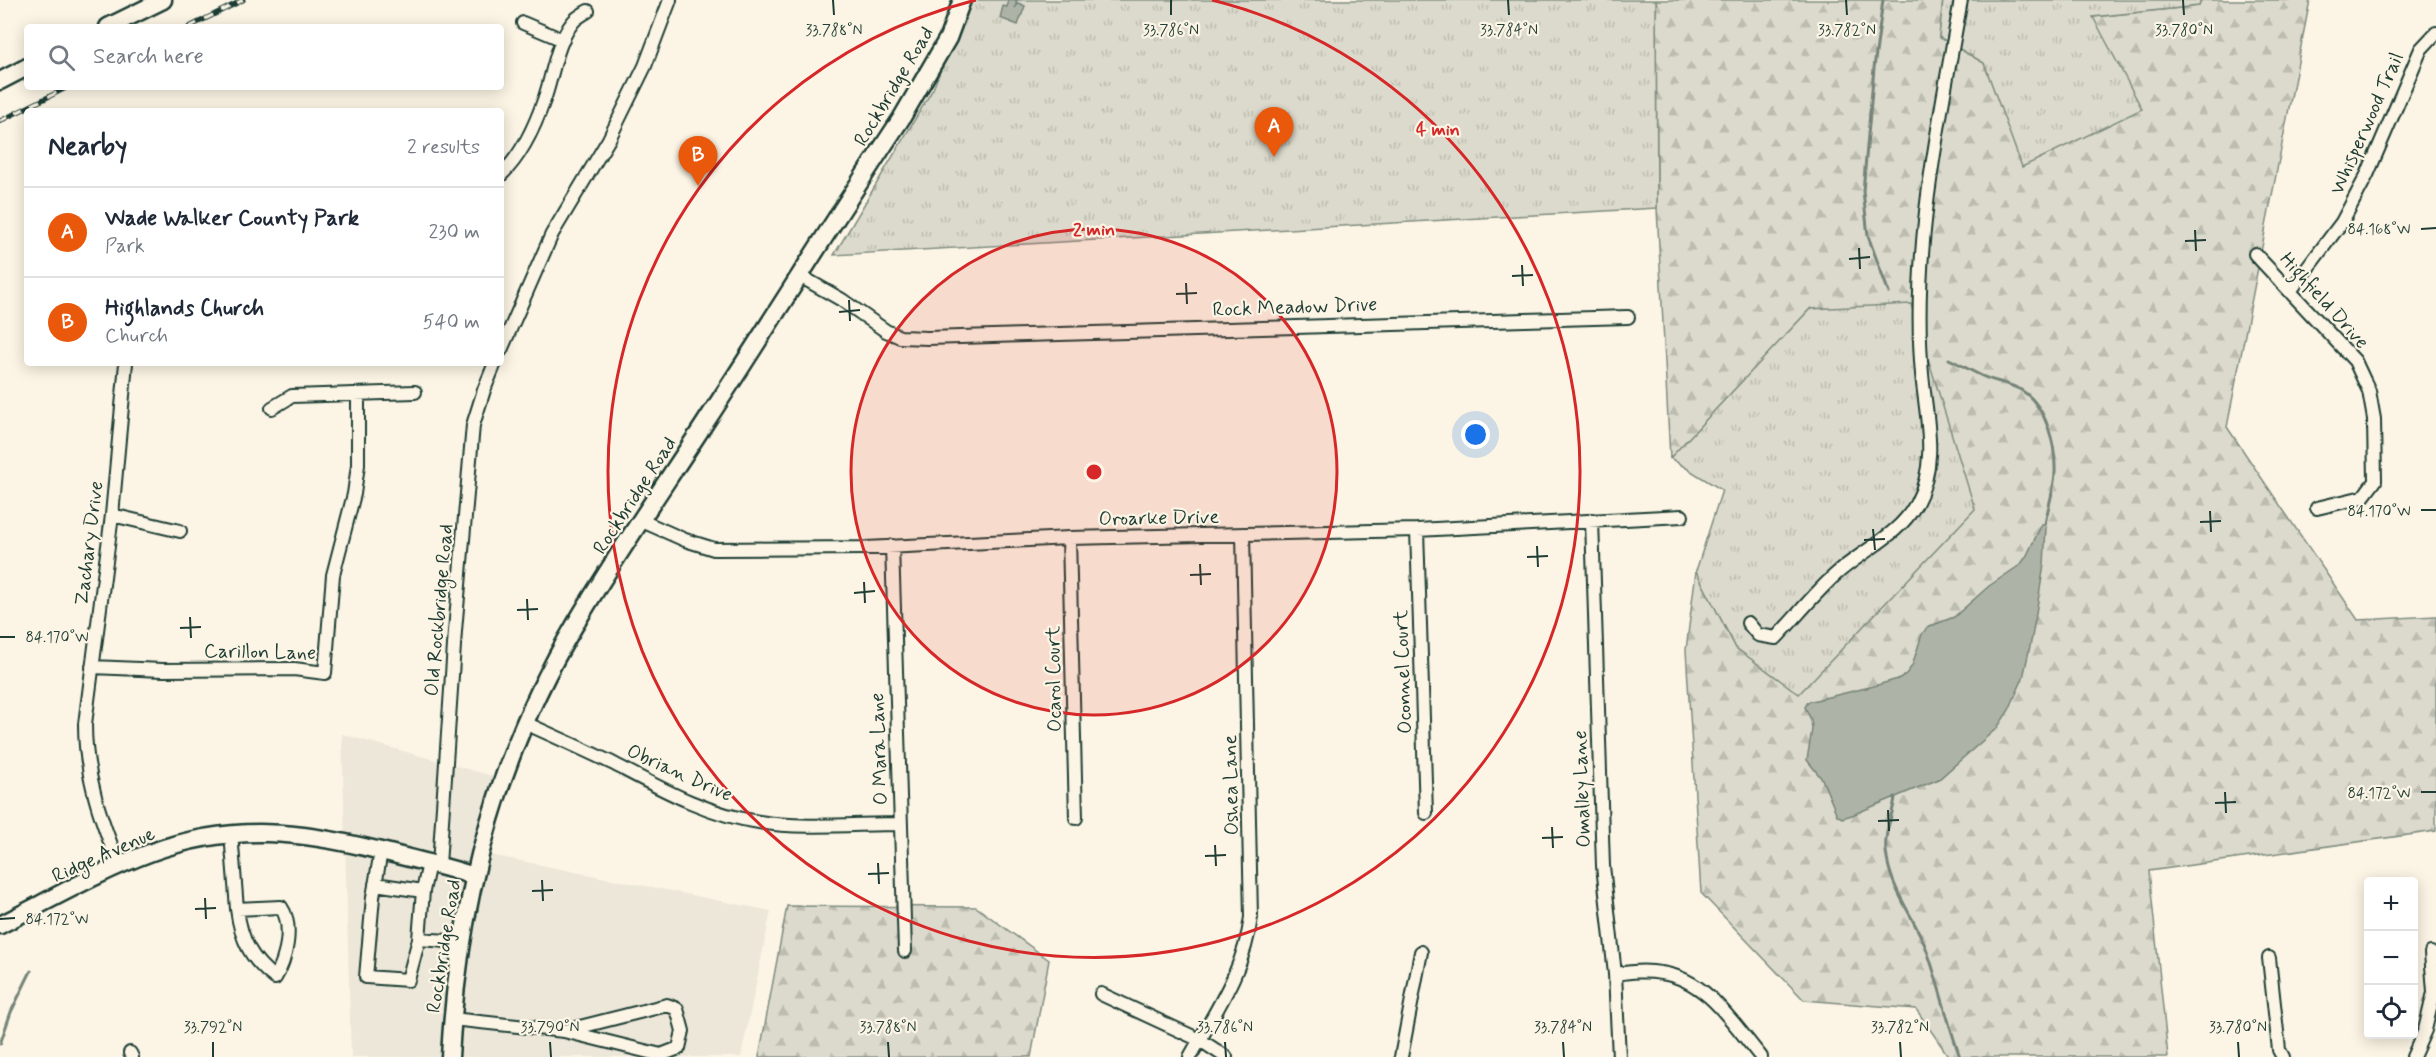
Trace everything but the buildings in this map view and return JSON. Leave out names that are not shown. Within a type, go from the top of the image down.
[{"type":"main road","points":[[114,24],[163,0]]},
{"type":"main road","name":"Rockbridge Road","points":[[450,1057],[461,942],[474,876],[501,783],[525,723],[575,625],[907,109],[948,38],[962,0]]},
{"type":"main road","points":[[0,81],[24,69]]},
{"type":"main road","name":"Ridge Avenue","points":[[0,925],[119,865],[153,851],[191,840],[231,833],[260,832],[324,837],[474,876]]},
{"type":"street","points":[[504,343],[552,234],[614,129],[645,66],[670,0]]},
{"type":"street","points":[[1748,623],[1758,635],[1776,638],[1835,574],[1897,530],[1909,516],[1923,489],[1930,459],[1930,444],[1922,373],[1923,242],[1933,152],[1960,0]]},
{"type":"street","points":[[504,172],[532,130],[544,102],[563,40],[573,21],[588,11]]},
{"type":"street","points":[[523,23],[563,40]]},
{"type":"street","name":"Whisperwood Trail","points":[[2291,290],[2342,222],[2367,175],[2421,49],[2436,33]]},
{"type":"street","name":"Highfield Drive","points":[[2255,254],[2355,361],[2368,391],[2374,420],[2375,481],[2363,497],[2317,508]]},
{"type":"street","name":"Rock Meadow Drive","points":[[800,276],[842,300],[886,331],[900,337],[1628,317]]},
{"type":"street","name":"Zachary Drive","points":[[119,865],[100,820],[90,784],[86,754],[85,714],[112,515],[126,366]]},
{"type":"street","name":"Old Rockbridge Road","points":[[375,884],[366,977],[408,980],[419,939],[423,891],[434,864],[473,424],[494,366]]},
{"type":"street","points":[[272,408],[292,396],[415,392]]},
{"type":"street","name":"Carillon Lane","points":[[92,667],[294,669],[325,673],[333,576],[354,494],[358,465],[358,394]]},
{"type":"street","points":[[112,515],[180,531]]},
{"type":"street","name":"Oroarke Drive","points":[[642,521],[685,540],[714,549],[892,546],[1069,538],[1417,530],[1682,516]]},
{"type":"street","name":"Omalley Lane","points":[[1592,520],[1603,866],[1615,974],[1619,1057]]},
{"type":"street","name":"Oconnel Court","points":[[1417,530],[1426,813]]},
{"type":"street","name":"Oshea Lane","points":[[1190,1057],[1223,999],[1241,961],[1251,917],[1243,534]]},
{"type":"street","name":"Ocarol Court","points":[[1069,538],[1076,818]]},
{"type":"street","name":"O Mara Lane","points":[[892,546],[905,951]]},
{"type":"street","name":"Obrian Drive","points":[[525,723],[580,747],[658,787],[728,816],[783,824],[900,824]]},
{"type":"street","points":[[231,833],[237,909],[239,929],[254,960],[275,978],[282,966],[287,929],[286,914],[281,907],[237,909]]},
{"type":"street","points":[[381,851],[375,884],[423,891]]},
{"type":"street","points":[[419,939],[461,942]]},
{"type":"street","points":[[1401,1057],[1421,952]]},
{"type":"street","points":[[2413,1057],[2425,1030],[2434,992],[2431,953]]},
{"type":"street","points":[[2269,958],[2279,1050],[2283,1057]]},
{"type":"street","points":[[1615,974],[1649,971],[1664,973],[1692,983],[1709,996],[1761,1057]]},
{"type":"street","points":[[1101,994],[1200,1040],[1226,1057]]},
{"type":"street","points":[[452,1018],[564,1031],[661,1055],[679,1048],[683,1031],[677,1009],[667,1005],[564,1031]]},
{"type":"shaded area","points":[[1009,0],[1017,0],[1015,8],[1018,3],[1025,6],[1018,25],[1000,18],[1003,6],[1007,7]]},
{"type":"shaded area","points":[[2042,524],[2046,527],[2044,565],[2023,678],[2009,710],[1997,728],[1939,779],[1852,815],[1842,818],[1837,815],[1822,779],[1807,760],[1812,729],[1805,707],[1808,702],[1874,686],[1898,679],[1906,674],[1912,666],[1922,634],[1928,627],[1954,617],[1989,586],[2020,565]]},
{"type":"shaded area","points":[[342,734],[503,779],[476,852],[771,911],[741,1057],[351,1057]]},
{"type":"green space","points":[[969,0],[1656,0],[1657,208],[834,255],[933,89]]},
{"type":"green space","points":[[1656,0],[1943,0],[1939,37],[1984,63],[2023,166],[2092,17],[2199,6],[2201,0],[2310,0],[2227,427],[2358,620],[2436,616],[2436,831],[2149,871],[2168,1057],[1949,1057],[1916,1009],[1804,1000],[1701,893],[1686,650],[1696,571],[1736,648],[1810,309],[1670,458],[1657,208]]},
{"type":"green space","points":[[1943,0],[2201,0],[2199,6],[2093,17],[2142,109],[2022,167],[1984,63],[1939,37]]},
{"type":"green space","points":[[1911,304],[1975,509],[1799,694],[1736,648],[1696,571],[1722,490],[1670,458],[1810,309]]},
{"type":"green space","points":[[787,906],[976,907],[1049,960],[1031,1057],[759,1057]]},
{"type":"waterway","points":[[1883,0],[1874,68],[1863,191],[1868,236],[1889,293]]},
{"type":"waterway","points":[[1949,359],[1982,376],[2021,390],[2030,397],[2043,416],[2052,439],[2055,462],[2053,486],[2045,524]]},
{"type":"waterway","points":[[1895,797],[1886,837],[1888,864],[1897,889],[1926,948],[1960,1057]]},
{"type":"waterway","points":[[0,1044],[11,1012],[31,971]]},
{"type":"railway","points":[[195,24],[243,0]]},
{"type":"railway","points":[[26,108],[62,90]]},
{"type":"railway","points":[[0,121],[24,109]]},
{"type":"place","name":"Wade Walker County Park","points":[[1274,157]]},
{"type":"place","name":"Highlands Church","points":[[698,186]]}]
